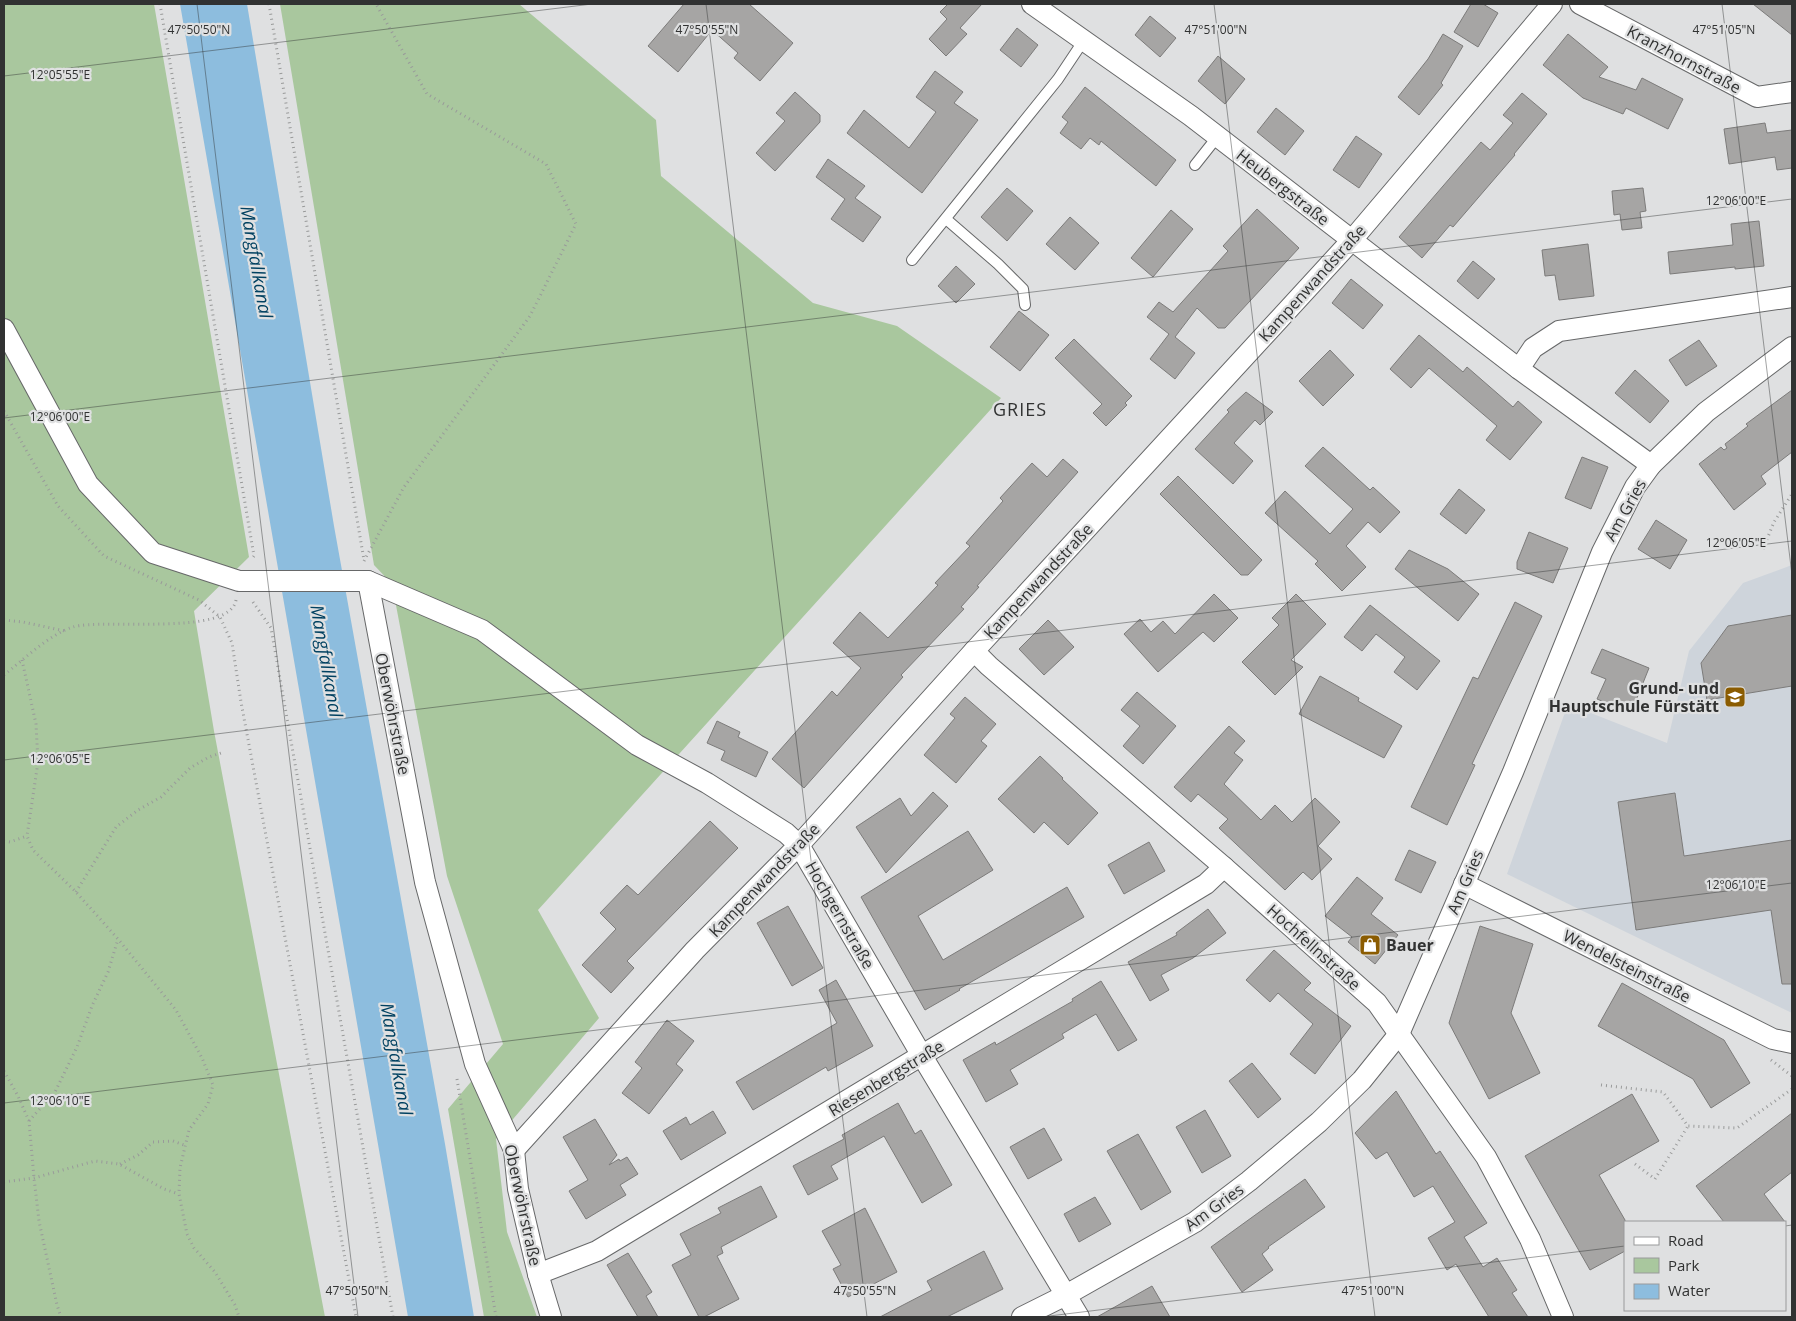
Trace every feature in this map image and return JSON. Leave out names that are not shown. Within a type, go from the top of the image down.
[{"type":"street","name":"Heubergstraße","points":[[1032,4],[1218,136],[1519,369],[1651,465]]},
{"type":"street","name":"Kampenwandstraße","points":[[514,1150],[695,950],[799,845],[974,651],[1352,240],[1552,4]]},
{"type":"street","name":"Kranzhornstraße","points":[[1580,4],[1757,97],[1792,92]]},
{"type":"street","points":[[1519,369],[1533,348],[1559,331],[1792,297]]},
{"type":"street","points":[[4,329],[88,484],[153,553],[239,581],[362,581]]},
{"type":"street","name":"Am Gries","points":[[1022,1317],[1066,1295],[1196,1222],[1249,1181],[1318,1122],[1362,1080],[1399,1034],[1513,772],[1602,552],[1635,487],[1651,465],[1706,412],[1792,347]]},
{"type":"street","name":"Hochgernstraße","points":[[362,581],[482,630],[637,745],[707,783],[786,833],[799,845],[922,1056],[1079,1317]]},
{"type":"street","name":"Oberwöhrstraße","points":[[362,581],[425,882],[475,1064],[514,1150],[518,1189],[538,1274],[551,1317]]},
{"type":"street","name":"Hochfellnstraße","points":[[974,651],[989,666],[1224,867],[1377,1003],[1486,1157],[1530,1239],[1563,1317]]},
{"type":"street","name":"Riesenbergstraße","points":[[538,1274],[597,1251],[1206,884],[1224,867]]},
{"type":"street","name":"Wendelsteinstraße","points":[[1464,884],[1773,1039],[1792,1043]]},
{"type":"lane","points":[[912,260],[1058,79],[1084,40]]},
{"type":"lane","points":[[1195,165],[1218,136]]},
{"type":"lane","points":[[946,218],[1023,289],[1025,305]]},
{"type":"path","points":[[160,4],[254,556],[239,581],[271,628],[393,1317]]},
{"type":"path","points":[[269,4],[364,562],[362,581]]},
{"type":"path","points":[[364,562],[404,487],[530,316],[576,224],[546,164],[427,94],[376,4]]},
{"type":"path","points":[[1763,549],[1774,522],[1792,494]]},
{"type":"path","points":[[4,675],[49,639],[73,627],[114,624],[186,623],[220,617],[232,643],[241,702],[356,1317]]},
{"type":"path","points":[[4,620],[66,631]]},
{"type":"path","points":[[22,660],[36,724],[38,762],[27,836],[33,850],[76,892],[118,939],[176,1010],[202,1058],[213,1085],[208,1104],[189,1130],[184,1145],[180,1168],[179,1194],[187,1234],[194,1248],[215,1272],[235,1305],[239,1317]]},
{"type":"path","points":[[76,892],[116,827],[138,810],[161,797],[190,768],[209,757],[224,752]]},
{"type":"path","points":[[4,842],[10,842],[27,836]]},
{"type":"path","points":[[29,1121],[55,1092],[108,972],[118,939]]},
{"type":"path","points":[[4,1071],[29,1121],[39,1221],[61,1317]]},
{"type":"path","points":[[456,1075],[496,1317]]},
{"type":"path","points":[[1601,1085],[1663,1092],[1688,1126]]},
{"type":"path","points":[[1688,1126],[1737,1128],[1792,1089]]},
{"type":"path","points":[[1635,1164],[1654,1179],[1688,1126]]},
{"type":"path","points":[[119,1164],[138,1155],[154,1142],[173,1141],[184,1145]]},
{"type":"path","points":[[4,1182],[34,1178],[95,1161],[119,1164],[179,1194]]},
{"type":"shaded area","points":[[1792,565],[1792,1013],[1507,874],[1568,704],[1667,743],[1689,651],[1743,583]]},
{"type":"green space","points":[[4,4],[154,4],[249,557],[194,611],[214,731],[325,1317],[4,1317]]},
{"type":"green space","points":[[280,4],[519,4],[656,120],[661,176],[813,303],[897,326],[1001,398],[538,910],[599,1018],[496,1139],[507,1232],[537,1317],[484,1317],[448,1109],[503,1044],[447,876],[392,584],[374,565]]},
{"type":"water","name":"Mangfallkanal","points":[[180,4],[247,4],[334,526],[445,1144],[474,1317],[408,1317]]},
{"type":"building","points":[[684,4],[749,4],[793,43],[760,81],[734,58],[738,53],[712,30],[678,72],[648,46]]},
{"type":"building","points":[[948,4],[982,4],[960,28],[967,34],[946,56],[929,39],[947,19],[940,12]]},
{"type":"building","points":[[1471,4],[1483,4],[1498,13],[1478,47],[1454,32]]},
{"type":"building","points":[[1753,4],[1792,4],[1792,35]]},
{"type":"building","points":[[1150,16],[1176,38],[1160,57],[1135,35]]},
{"type":"building","points":[[1017,28],[1038,45],[1021,67],[1000,50]]},
{"type":"building","points":[[1443,34],[1463,46],[1441,83],[1443,85],[1419,115],[1398,97],[1428,59]]},
{"type":"building","points":[[1568,34],[1608,67],[1599,77],[1636,90],[1642,78],[1683,99],[1668,129],[1626,108],[1623,114],[1583,98],[1543,65]]},
{"type":"building","points":[[1218,56],[1245,79],[1225,104],[1198,81]]},
{"type":"building","points":[[935,71],[963,92],[954,103],[978,120],[922,193],[847,133],[864,110],[909,148],[936,112],[916,97]]},
{"type":"building","points":[[1085,87],[1176,160],[1156,186],[1101,141],[1099,145],[1090,138],[1081,149],[1060,133],[1068,122],[1062,117]]},
{"type":"building","points":[[795,92],[820,115],[820,122],[775,171],[756,153],[785,121],[776,113]]},
{"type":"building","points":[[1522,93],[1547,114],[1515,155],[1453,227],[1450,225],[1422,258],[1399,237],[1481,142],[1490,150],[1513,123],[1503,115]]},
{"type":"building","points":[[1276,108],[1304,131],[1285,155],[1257,132]]},
{"type":"building","points":[[1765,123],[1767,133],[1792,130],[1792,168],[1777,170],[1775,157],[1729,164],[1724,129]]},
{"type":"building","points":[[1356,136],[1382,154],[1359,188],[1333,170]]},
{"type":"building","points":[[828,159],[865,186],[855,198],[881,217],[863,242],[831,219],[845,199],[816,177]]},
{"type":"building","points":[[1007,188],[1033,211],[1007,241],[981,217]]},
{"type":"building","points":[[1643,188],[1646,211],[1640,212],[1642,228],[1622,230],[1620,214],[1614,215],[1612,191]]},
{"type":"building","points":[[1257,209],[1299,248],[1225,328],[1218,328],[1197,308],[1175,337],[1195,353],[1175,379],[1150,359],[1169,334],[1147,317],[1159,302],[1173,312],[1228,251],[1223,246]]},
{"type":"building","points":[[1171,210],[1193,229],[1153,277],[1131,258]]},
{"type":"building","points":[[1070,217],[1099,243],[1075,270],[1046,244]]},
{"type":"building","points":[[1759,221],[1764,266],[1670,274],[1668,252],[1733,245],[1731,224]]},
{"type":"building","points":[[1588,244],[1594,296],[1559,300],[1555,275],[1545,276],[1542,250]]},
{"type":"building","points":[[1473,261],[1495,279],[1478,299],[1457,281]]},
{"type":"building","points":[[956,266],[975,284],[956,303],[938,286]]},
{"type":"building","points":[[1351,279],[1383,305],[1363,329],[1332,303]]},
{"type":"building","points":[[1019,311],[1049,335],[1020,371],[990,347]]},
{"type":"building","points":[[1419,335],[1463,372],[1467,367],[1513,407],[1518,401],[1542,422],[1510,460],[1486,440],[1497,426],[1429,368],[1411,388],[1390,369]]},
{"type":"building","points":[[1074,339],[1132,396],[1125,403],[1127,405],[1106,426],[1093,413],[1102,404],[1055,358]]},
{"type":"building","points":[[1699,340],[1717,366],[1686,386],[1669,360]]},
{"type":"building","points":[[1330,350],[1354,375],[1323,406],[1299,381]]},
{"type":"building","points":[[1635,370],[1669,401],[1650,423],[1615,393]]},
{"type":"building","points":[[1792,390],[1792,452],[1761,476],[1766,484],[1734,510],[1699,464],[1721,447],[1724,450],[1727,448],[1725,444],[1748,426],[1746,424]]},
{"type":"building","points":[[1246,392],[1273,412],[1260,425],[1255,420],[1234,443],[1253,461],[1233,484],[1195,449],[1229,412],[1227,410]]},
{"type":"building","points":[[1323,447],[1370,490],[1373,487],[1400,512],[1380,533],[1368,522],[1346,546],[1366,567],[1342,591],[1315,564],[1318,561],[1265,513],[1285,491],[1330,534],[1353,509],[1305,466]]},
{"type":"building","points":[[1582,457],[1608,467],[1591,509],[1565,498]]},
{"type":"building","points":[[1063,459],[1078,472],[977,586],[979,587],[961,607],[964,609],[901,675],[903,677],[804,788],[772,759],[832,691],[837,696],[861,668],[833,643],[860,612],[888,638],[938,585],[935,583],[970,546],[966,543],[1003,501],[1000,498],[1032,463],[1047,477]]},
{"type":"building","points":[[1178,476],[1262,560],[1248,575],[1241,575],[1160,494]]},
{"type":"building","points":[[1459,489],[1485,510],[1466,534],[1440,514]]},
{"type":"building","points":[[1656,520],[1687,540],[1670,569],[1638,549]]},
{"type":"building","points":[[1529,532],[1568,548],[1553,583],[1517,569],[1517,562]]},
{"type":"building","points":[[1409,550],[1448,569],[1479,594],[1458,621],[1395,569]]},
{"type":"building","points":[[1214,594],[1238,618],[1214,642],[1203,632],[1158,672],[1124,634],[1140,619],[1151,632],[1163,621],[1175,634]]},
{"type":"building","points":[[1296,594],[1326,624],[1291,660],[1303,667],[1275,695],[1242,662],[1279,625],[1272,618]]},
{"type":"building","points":[[1515,602],[1542,616],[1472,764],[1475,765],[1447,825],[1411,807],[1473,677],[1478,679]]},
{"type":"building","points":[[1370,605],[1440,661],[1417,690],[1394,672],[1405,657],[1376,634],[1362,651],[1344,637]]},
{"type":"building","points":[[1792,615],[1792,686],[1707,700],[1701,663],[1728,626]]},
{"type":"building","points":[[1048,620],[1074,647],[1044,675],[1019,649]]},
{"type":"building","points":[[1602,649],[1649,668],[1631,713],[1597,699],[1606,679],[1591,673]]},
{"type":"building","points":[[1320,676],[1359,698],[1358,701],[1402,726],[1384,758],[1299,714]]},
{"type":"building","points":[[1137,692],[1176,726],[1143,764],[1123,746],[1140,726],[1121,710]]},
{"type":"building","points":[[965,697],[996,724],[981,741],[987,746],[956,783],[924,755],[955,718],[950,714]]},
{"type":"building","points":[[717,721],[740,732],[738,737],[768,752],[756,777],[721,760],[725,751],[707,743]]},
{"type":"building","points":[[1229,726],[1245,741],[1234,753],[1243,760],[1224,784],[1261,820],[1275,805],[1292,822],[1315,798],[1340,822],[1318,846],[1332,859],[1312,880],[1303,872],[1285,890],[1219,828],[1228,819],[1198,794],[1191,802],[1174,787]]},
{"type":"building","points":[[1040,756],[1098,813],[1068,845],[1044,822],[1034,833],[998,799]]},
{"type":"building","points":[[933,792],[948,806],[886,873],[856,827],[900,798],[911,816]]},
{"type":"building","points":[[1675,793],[1684,856],[1792,840],[1792,984],[1782,984],[1771,910],[1636,930],[1618,802]]},
{"type":"building","points":[[710,821],[738,848],[627,961],[634,968],[611,993],[582,965],[616,929],[600,913],[627,885],[638,895]]},
{"type":"building","points":[[968,831],[993,870],[918,916],[943,960],[1067,887],[1084,917],[925,1010],[861,897]]},
{"type":"building","points":[[1149,842],[1165,871],[1124,894],[1108,865]]},
{"type":"building","points":[[1409,850],[1436,862],[1421,893],[1395,880]]},
{"type":"building","points":[[1357,877],[1383,898],[1371,914],[1398,935],[1375,964],[1348,942],[1352,937],[1325,916]]},
{"type":"building","points":[[788,906],[823,968],[792,986],[757,923]]},
{"type":"building","points":[[1208,909],[1226,933],[1193,958],[1161,975],[1169,990],[1150,1001],[1128,962],[1177,935],[1176,933]]},
{"type":"building","points":[[1480,926],[1533,944],[1511,1013],[1540,1073],[1489,1099],[1449,1023]]},
{"type":"building","points":[[1274,950],[1311,983],[1304,990],[1351,1026],[1315,1074],[1290,1054],[1313,1024],[1278,993],[1270,1002],[1246,980]]},
{"type":"building","points":[[836,980],[873,1046],[828,1071],[826,1067],[753,1110],[736,1082],[837,1023],[819,990]]},
{"type":"building","points":[[1101,981],[1137,1040],[1118,1051],[1096,1014],[1062,1034],[1064,1038],[1010,1070],[1018,1084],[986,1102],[963,1060],[995,1042],[996,1045],[1073,1001],[1072,999]]},
{"type":"building","points":[[1622,983],[1724,1040],[1750,1083],[1711,1108],[1693,1079],[1598,1026]]},
{"type":"building","points":[[667,1020],[694,1041],[676,1064],[683,1070],[649,1114],[622,1093],[642,1068],[635,1062]]},
{"type":"building","points":[[1252,1063],[1281,1099],[1258,1118],[1229,1081]]},
{"type":"building","points":[[1396,1091],[1436,1154],[1440,1151],[1487,1223],[1464,1237],[1483,1267],[1497,1258],[1517,1290],[1512,1293],[1528,1317],[1489,1317],[1456,1264],[1447,1270],[1428,1238],[1455,1222],[1433,1186],[1414,1197],[1387,1152],[1376,1159],[1355,1133]]},
{"type":"building","points":[[1632,1094],[1659,1141],[1599,1175],[1625,1220],[1624,1252],[1590,1270],[1525,1156]]},
{"type":"building","points":[[898,1103],[915,1134],[921,1130],[952,1185],[922,1203],[884,1136],[831,1166],[838,1179],[808,1195],[793,1166],[844,1139],[842,1135]]},
{"type":"building","points":[[1205,1110],[1231,1156],[1202,1173],[1176,1127]]},
{"type":"building","points":[[713,1111],[726,1133],[681,1160],[663,1131],[686,1117],[690,1125]]},
{"type":"building","points":[[1792,1113],[1792,1172],[1764,1194],[1784,1221],[1723,1221],[1696,1186]]},
{"type":"building","points":[[595,1119],[617,1155],[609,1165],[627,1157],[638,1174],[620,1185],[626,1195],[586,1219],[569,1191],[588,1180],[563,1137]]},
{"type":"building","points":[[1044,1128],[1062,1160],[1028,1179],[1010,1147]]},
{"type":"building","points":[[1138,1134],[1171,1192],[1141,1210],[1107,1151]]},
{"type":"building","points":[[1305,1179],[1325,1207],[1268,1247],[1262,1254],[1273,1270],[1242,1292],[1211,1247]]},
{"type":"building","points":[[761,1186],[777,1217],[721,1247],[723,1253],[717,1256],[739,1299],[704,1317],[699,1317],[672,1265],[691,1255],[680,1234],[721,1213],[718,1208]]},
{"type":"building","points":[[1095,1197],[1111,1224],[1079,1242],[1064,1214]]},
{"type":"building","points":[[865,1208],[897,1272],[848,1297],[833,1269],[841,1265],[822,1231]]},
{"type":"building","points":[[984,1251],[1003,1289],[947,1317],[880,1317],[932,1290],[927,1281]]},
{"type":"building","points":[[628,1253],[652,1292],[646,1296],[658,1317],[638,1317],[607,1265]]},
{"type":"building","points":[[1152,1286],[1170,1317],[1097,1317]]},
{"type":"place","name":"Grund- und Hauptschule Fürstätt","points":[[1735,697]]},
{"type":"place","name":"Bauer","points":[[1370,945]]},
{"type":"district","name":"GRIES","points":[[1020,410]]}]
